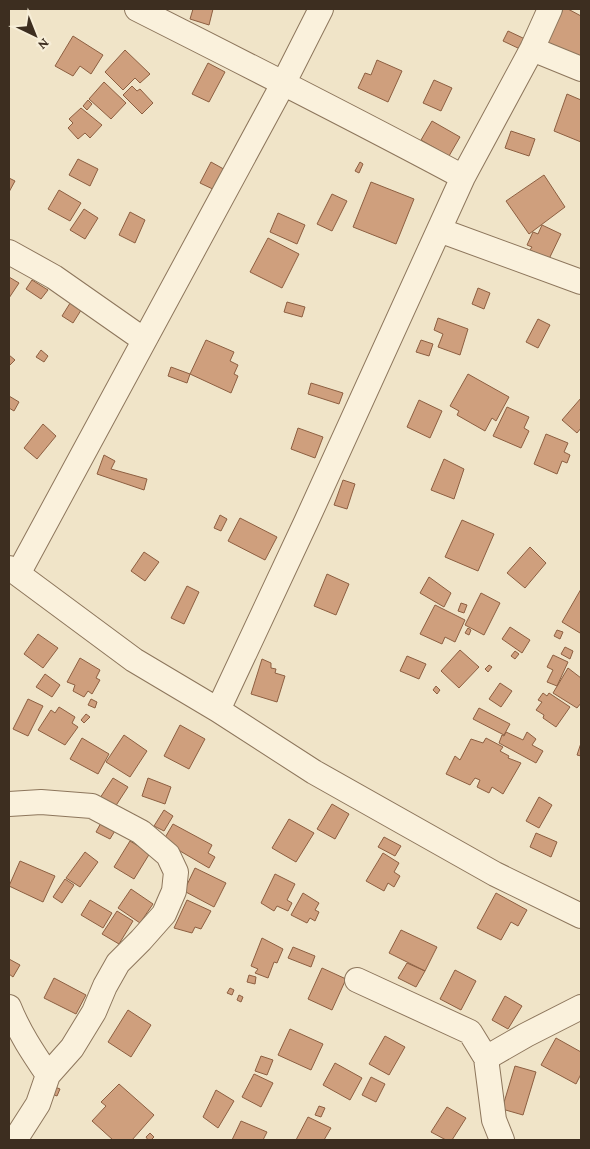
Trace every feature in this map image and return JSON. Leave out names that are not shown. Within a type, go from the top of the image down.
[{"type":"street","points":[[137,9],[335,109],[463,177]]},
{"type":"street","points":[[321,9],[283,84],[144,340],[14,571],[134,660],[218,710],[314,772],[495,874],[581,916]]},
{"type":"street","points":[[218,710],[463,177],[532,49],[550,9]]},
{"type":"street","points":[[532,49],[581,68]]},
{"type":"street","points":[[439,230],[581,282]]},
{"type":"street","points":[[9,252],[54,278],[144,340]]},
{"type":"street","points":[[9,804],[40,802],[92,806],[141,832],[168,855],[176,872],[174,891],[164,914],[118,963],[105,986],[94,1012],[72,1048],[48,1075],[38,1104],[16,1140]]},
{"type":"street","points":[[358,980],[470,1032],[486,1058],[494,1120],[502,1140]]},
{"type":"street","points":[[9,1007],[26,1042],[48,1075]]},
{"type":"street","points":[[486,1058],[581,1007]]},
{"type":"building","points":[[193,9],[213,9],[209,25],[190,19]]},
{"type":"building","points":[[563,9],[568,9],[581,16],[581,60],[547,43]]},
{"type":"building","points":[[508,31],[525,39],[520,49],[503,41]]},
{"type":"building","points":[[73,36],[103,55],[91,74],[80,66],[73,76],[55,66]]},
{"type":"building","points":[[125,50],[150,74],[140,83],[135,78],[123,90],[105,72]]},
{"type":"building","points":[[377,60],[402,71],[388,102],[358,88],[365,73],[371,75]]},
{"type":"building","points":[[208,63],[225,72],[209,102],[192,94]]},
{"type":"building","points":[[434,80],[452,88],[441,111],[423,103]]},
{"type":"building","points":[[104,82],[126,103],[111,119],[89,99]]},
{"type":"building","points":[[132,86],[137,91],[140,89],[153,103],[142,114],[123,95]]},
{"type":"building","points":[[567,94],[581,100],[581,142],[554,131]]},
{"type":"building","points":[[88,100],[92,104],[87,110],[83,106]]},
{"type":"building","points":[[81,108],[102,125],[90,138],[85,133],[78,139],[68,128],[73,123],[69,119]]},
{"type":"building","points":[[432,121],[460,137],[449,156],[421,140]]},
{"type":"building","points":[[511,131],[535,139],[529,156],[505,148]]},
{"type":"building","points":[[78,159],[98,169],[90,186],[69,175]]},
{"type":"building","points":[[211,162],[229,172],[219,192],[200,183]]},
{"type":"building","points":[[360,162],[363,164],[359,173],[355,171]]},
{"type":"building","points":[[544,175],[565,207],[529,234],[506,201]]},
{"type":"building","points":[[9,178],[15,181],[9,192]]},
{"type":"building","points":[[371,182],[414,199],[396,244],[353,227]]},
{"type":"building","points":[[59,190],[81,203],[70,221],[48,209]]},
{"type":"building","points":[[332,194],[347,201],[332,231],[317,224]]},
{"type":"building","points":[[84,209],[98,218],[85,239],[70,230]]},
{"type":"building","points":[[130,212],[145,220],[135,243],[119,235]]},
{"type":"building","points":[[278,213],[305,225],[297,244],[270,232]]},
{"type":"building","points":[[542,225],[561,234],[549,259],[530,250],[532,247],[527,245],[533,232],[538,234]]},
{"type":"building","points":[[268,238],[299,254],[282,288],[250,272]]},
{"type":"building","points":[[9,277],[19,283],[9,298]]},
{"type":"building","points":[[32,280],[48,290],[41,299],[26,289]]},
{"type":"building","points":[[478,288],[490,293],[484,309],[472,304]]},
{"type":"building","points":[[72,300],[83,307],[73,323],[62,316]]},
{"type":"building","points":[[287,302],[305,307],[302,317],[284,312]]},
{"type":"building","points":[[438,318],[468,329],[460,355],[438,347],[443,334],[434,330]]},
{"type":"building","points":[[538,319],[550,325],[538,348],[526,342]]},
{"type":"building","points":[[206,340],[234,352],[230,361],[238,365],[234,374],[238,376],[231,393],[190,374]]},
{"type":"building","points":[[421,340],[433,344],[429,356],[416,352]]},
{"type":"building","points":[[41,350],[48,356],[44,362],[36,357]]},
{"type":"building","points":[[9,355],[15,360],[9,366]]},
{"type":"building","points":[[171,367],[190,374],[187,383],[168,376]]},
{"type":"building","points":[[468,374],[509,397],[496,421],[492,418],[485,431],[457,415],[459,411],[450,406]]},
{"type":"building","points":[[311,383],[343,393],[339,404],[308,394]]},
{"type":"building","points":[[9,396],[19,402],[14,411],[9,408]]},
{"type":"building","points":[[581,398],[581,428],[577,433],[562,420]]},
{"type":"building","points":[[419,400],[442,411],[430,438],[407,427]]},
{"type":"building","points":[[507,407],[529,417],[524,428],[529,431],[521,448],[493,436]]},
{"type":"building","points":[[43,424],[56,436],[37,459],[24,448]]},
{"type":"building","points":[[298,428],[323,437],[315,458],[291,449]]},
{"type":"building","points":[[546,434],[568,443],[564,452],[570,455],[567,463],[562,461],[557,474],[534,464]]},
{"type":"building","points":[[104,455],[115,461],[111,469],[147,479],[144,490],[97,474]]},
{"type":"building","points":[[444,459],[464,469],[454,499],[431,490]]},
{"type":"building","points":[[343,480],[355,484],[347,509],[334,505]]},
{"type":"building","points":[[220,515],[227,519],[221,531],[214,528]]},
{"type":"building","points":[[240,518],[277,537],[265,560],[228,541]]},
{"type":"building","points":[[462,520],[494,534],[478,571],[445,557]]},
{"type":"building","points":[[530,547],[546,563],[525,588],[507,573]]},
{"type":"building","points":[[144,552],[159,562],[145,581],[131,571]]},
{"type":"building","points":[[327,574],[349,584],[336,615],[314,606]]},
{"type":"building","points":[[429,577],[451,593],[444,607],[420,593]]},
{"type":"building","points":[[187,586],[199,592],[184,624],[171,618]]},
{"type":"building","points":[[581,589],[581,632],[580,633],[562,622]]},
{"type":"building","points":[[481,593],[500,603],[484,635],[465,625]]},
{"type":"building","points":[[461,603],[467,605],[464,613],[458,611]]},
{"type":"building","points":[[435,605],[465,620],[455,642],[445,637],[442,644],[420,634]]},
{"type":"building","points":[[510,627],[530,640],[522,653],[502,639]]},
{"type":"building","points":[[468,628],[471,630],[469,635],[465,633]]},
{"type":"building","points":[[557,630],[563,632],[560,639],[554,636]]},
{"type":"building","points":[[38,634],[58,648],[43,668],[24,654]]},
{"type":"building","points":[[565,647],[573,651],[570,659],[561,654]]},
{"type":"building","points":[[460,650],[479,667],[459,688],[441,671]]},
{"type":"building","points":[[515,651],[519,654],[515,659],[511,656]]},
{"type":"building","points":[[553,655],[568,662],[557,686],[547,682],[553,670],[547,667]]},
{"type":"building","points":[[407,656],[426,664],[419,679],[400,671]]},
{"type":"building","points":[[80,658],[100,670],[96,678],[100,680],[92,694],[88,691],[84,697],[73,691],[75,685],[67,682]]},
{"type":"building","points":[[262,659],[271,663],[271,668],[276,669],[275,673],[285,676],[277,702],[251,694]]},
{"type":"building","points":[[489,665],[492,667],[488,672],[485,669]]},
{"type":"building","points":[[568,668],[581,678],[581,703],[577,708],[553,693]]},
{"type":"building","points":[[45,674],[60,685],[52,697],[36,687]]},
{"type":"building","points":[[500,683],[512,691],[501,707],[489,699]]},
{"type":"building","points":[[436,686],[440,690],[437,694],[433,690]]},
{"type":"building","points":[[543,693],[547,696],[549,693],[570,707],[556,727],[543,718],[544,715],[536,710],[542,702],[538,700]]},
{"type":"building","points":[[28,699],[43,706],[28,736],[13,729]]},
{"type":"building","points":[[91,699],[97,702],[95,708],[88,705]]},
{"type":"building","points":[[59,707],[75,717],[72,723],[78,727],[65,745],[38,730],[51,710],[55,713]]},
{"type":"building","points":[[479,708],[510,724],[504,735],[473,719]]},
{"type":"building","points":[[86,714],[90,717],[84,723],[81,720]]},
{"type":"building","points":[[180,725],[205,739],[189,769],[164,756]]},
{"type":"building","points":[[506,732],[523,740],[527,732],[536,739],[532,745],[543,751],[536,763],[499,743],[502,735],[504,736]]},
{"type":"building","points":[[124,735],[147,751],[130,777],[106,762]]},
{"type":"building","points":[[82,738],[109,754],[98,774],[70,759]]},
{"type":"building","points":[[486,738],[503,747],[500,751],[509,756],[508,758],[521,763],[503,794],[492,787],[489,793],[477,787],[480,780],[475,778],[470,785],[446,774],[455,756],[460,760],[471,739],[483,743]]},
{"type":"building","points":[[581,743],[581,756],[577,755]]},
{"type":"building","points":[[113,778],[128,787],[115,807],[100,798]]},
{"type":"building","points":[[148,778],[171,787],[165,804],[142,796]]},
{"type":"building","points":[[539,797],[552,805],[539,828],[526,821]]},
{"type":"building","points":[[332,804],[349,814],[335,839],[317,829]]},
{"type":"building","points":[[164,810],[173,816],[164,831],[154,826]]},
{"type":"building","points":[[289,819],[314,833],[296,862],[272,848]]},
{"type":"building","points":[[102,821],[116,829],[110,839],[96,832]]},
{"type":"building","points":[[173,824],[212,845],[208,853],[215,857],[209,868],[163,841]]},
{"type":"building","points":[[536,833],[557,842],[551,857],[530,847]]},
{"type":"building","points":[[384,837],[401,846],[395,856],[378,847]]},
{"type":"building","points":[[130,841],[150,853],[134,879],[114,867]]},
{"type":"building","points":[[85,852],[98,862],[80,887],[66,878]]},
{"type":"building","points":[[383,853],[399,863],[394,872],[400,876],[394,887],[388,883],[384,891],[366,881]]},
{"type":"building","points":[[20,861],[55,876],[43,902],[9,886]]},
{"type":"building","points":[[195,868],[226,883],[214,907],[184,891]]},
{"type":"building","points":[[275,874],[295,884],[287,900],[292,903],[288,911],[277,906],[274,911],[261,903]]},
{"type":"building","points":[[65,879],[74,885],[62,903],[53,897]]},
{"type":"building","points":[[131,889],[153,904],[140,923],[118,908]]},
{"type":"building","points":[[303,893],[319,903],[315,910],[319,912],[315,921],[310,918],[307,923],[291,915]]},
{"type":"building","points":[[496,893],[527,910],[518,926],[511,922],[501,940],[477,928]]},
{"type":"building","points":[[90,900],[112,913],[103,928],[81,915]]},
{"type":"building","points":[[187,900],[211,911],[201,929],[195,927],[192,933],[174,928]]},
{"type":"building","points":[[117,911],[133,921],[119,944],[102,934]]},
{"type":"building","points":[[401,930],[437,947],[425,971],[389,953]]},
{"type":"building","points":[[262,938],[283,949],[277,963],[274,962],[268,978],[255,973],[258,969],[251,966]]},
{"type":"building","points":[[293,947],[315,956],[311,967],[288,958]]},
{"type":"building","points":[[9,959],[20,965],[13,977],[9,974]]},
{"type":"building","points":[[407,963],[425,971],[416,987],[398,978]]},
{"type":"building","points":[[322,968],[346,979],[332,1010],[308,999]]},
{"type":"building","points":[[455,970],[476,981],[461,1010],[440,999]]},
{"type":"building","points":[[249,975],[256,977],[255,984],[247,982]]},
{"type":"building","points":[[54,978],[86,995],[76,1014],[44,998]]},
{"type":"building","points":[[230,988],[234,990],[232,995],[227,993]]},
{"type":"building","points":[[239,995],[243,997],[241,1002],[237,1000]]},
{"type":"building","points":[[505,996],[522,1006],[508,1029],[492,1020]]},
{"type":"building","points":[[128,1010],[151,1025],[131,1057],[108,1042]]},
{"type":"building","points":[[290,1029],[323,1044],[311,1070],[278,1055]]},
{"type":"building","points":[[385,1036],[405,1047],[389,1075],[369,1064]]},
{"type":"building","points":[[556,1038],[581,1052],[581,1074],[576,1084],[541,1065]]},
{"type":"building","points":[[261,1056],[273,1060],[267,1075],[255,1071]]},
{"type":"building","points":[[335,1063],[362,1078],[350,1100],[323,1085]]},
{"type":"building","points":[[515,1066],[536,1072],[523,1115],[502,1109]]},
{"type":"building","points":[[254,1074],[273,1083],[261,1107],[242,1097]]},
{"type":"building","points":[[371,1077],[385,1084],[376,1102],[362,1095]]},
{"type":"building","points":[[119,1084],[154,1115],[132,1140],[113,1140],[92,1121],[106,1106],[101,1102]]},
{"type":"building","points":[[50,1085],[60,1089],[57,1096],[47,1092]]},
{"type":"building","points":[[216,1090],[234,1101],[218,1128],[203,1117]]},
{"type":"building","points":[[319,1106],[325,1108],[321,1117],[315,1115]]},
{"type":"building","points":[[447,1107],[466,1118],[452,1140],[446,1140],[431,1132]]},
{"type":"building","points":[[308,1117],[331,1128],[324,1140],[296,1140]]},
{"type":"building","points":[[241,1121],[267,1132],[263,1140],[232,1140]]},
{"type":"building","points":[[150,1133],[154,1137],[148,1140],[146,1137]]}]
